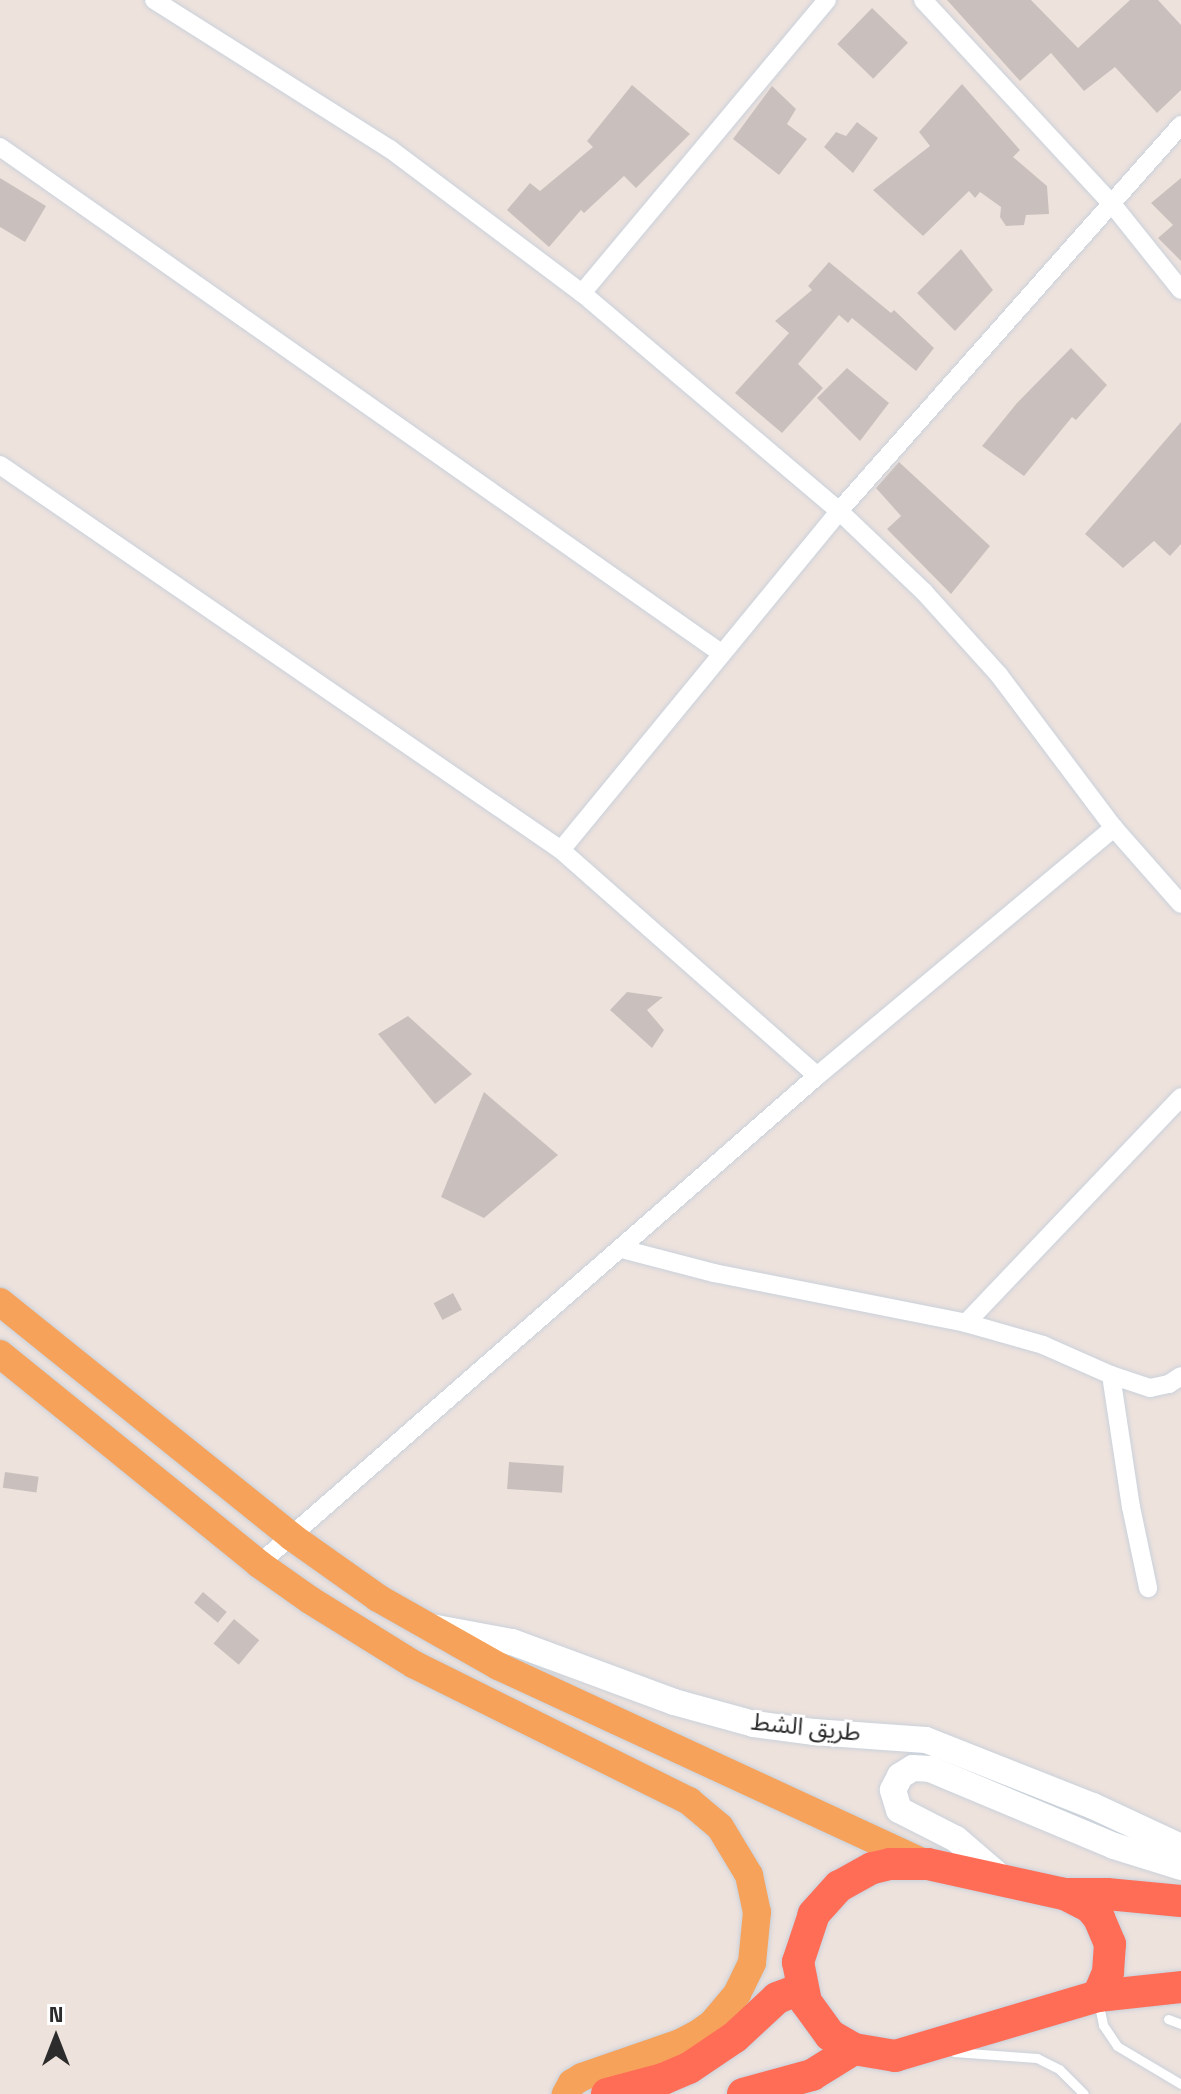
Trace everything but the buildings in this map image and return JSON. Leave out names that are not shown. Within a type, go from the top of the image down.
[{"type":"highway","points":[[1181,1901],[1107,1894],[1064,1894],[928,1864],[872,1868],[839,1886],[825,1898],[806,1930],[798,1962],[801,1989],[821,2026],[854,2049],[895,2056],[1098,1996],[1181,1987]]},
{"type":"highway","points":[[1064,1894],[1090,1907],[1106,1930],[1111,1958],[1098,1996]]},
{"type":"highway","points":[[607,2094],[663,2079],[689,2068],[735,2037],[777,1998],[801,1989]]},
{"type":"highway","points":[[743,2094],[812,2075],[854,2049]]},
{"type":"main road","points":[[0,1302],[292,1537],[334,1569],[423,1626],[498,1666],[928,1864]]},
{"type":"main road","points":[[0,1354],[259,1564],[415,1665],[689,1801],[720,1827],[741,1858],[754,1893],[756,1946],[746,1979],[713,2023],[680,2043],[582,2077],[572,2083],[566,2094]]},
{"type":"main road","name":"طريق الشط","points":[[423,1626],[512,1642],[674,1702],[754,1724],[814,1732],[889,1735],[935,1743],[1093,1806],[1181,1847]]},
{"type":"main road","points":[[1005,1881],[956,1839],[899,1810],[893,1790],[900,1776],[913,1768],[930,1769],[1126,1851],[1181,1867]]},
{"type":"street","points":[[154,0],[390,149],[582,293],[839,511],[924,592],[999,675],[1114,828],[1181,904]]},
{"type":"street","points":[[582,293],[827,0]]},
{"type":"street","points":[[923,0],[1112,204],[1180,287]]},
{"type":"street","points":[[561,850],[839,511],[1181,125]]},
{"type":"street","points":[[0,147],[721,653]]},
{"type":"street","points":[[0,465],[561,850],[817,1076]]},
{"type":"street","points":[[259,1564],[817,1076],[1114,828]]},
{"type":"street","points":[[966,1323],[1181,1097]]},
{"type":"street","points":[[622,1249],[714,1273],[966,1323],[1043,1345],[1111,1375],[1150,1388],[1169,1384],[1181,1376]]},
{"type":"street","points":[[1111,1375],[1131,1507],[1148,1588]]},
{"type":"lane","points":[[1098,1996],[1103,2025],[1117,2046],[1178,2080]]},
{"type":"lane","points":[[1168,2019],[1181,2024]]},
{"type":"lane","points":[[915,2051],[1037,2058],[1059,2069],[1084,2094]]}]
